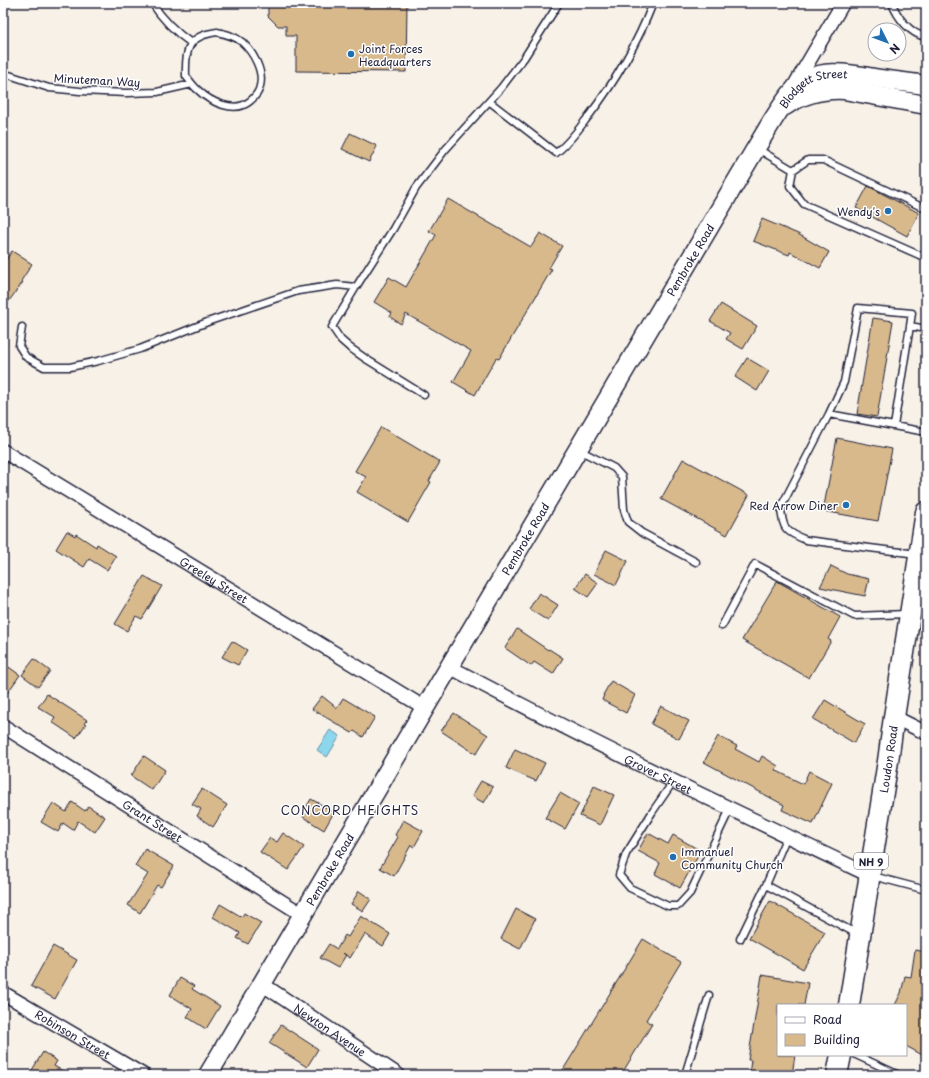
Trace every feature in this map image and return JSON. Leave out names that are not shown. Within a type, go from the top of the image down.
[{"type":"main road","name":"Loudon Road","points":[[848,1004],[888,761],[910,614],[918,584],[919,555],[926,512]]},
{"type":"main road","points":[[837,1075],[841,1056]]},
{"type":"street","name":"Pembroke Road","points":[[208,1075],[843,3]]},
{"type":"street","name":"Blodgett Street","points":[[781,108],[812,94],[833,90],[852,83],[926,85]]},
{"type":"street","name":"Blodgett Street","points":[[852,83],[926,105]]},
{"type":"street","name":"Greeley Street","points":[[3,451],[425,708]]},
{"type":"street","name":"Grover Street","points":[[450,667],[508,699],[673,782],[869,875]]},
{"type":"street","points":[[894,717],[926,733]]},
{"type":"street","name":"Grant Street","points":[[3,726],[303,915]]},
{"type":"street","name":"Newton Avenue","points":[[262,984],[398,1075]]},
{"type":"street","name":"Robinson Street","points":[[3,993],[143,1075]]},
{"type":"lane","points":[[152,3],[162,19],[191,43]]},
{"type":"lane","points":[[424,395],[349,347],[341,340],[332,327],[393,230],[416,188],[440,156],[490,102],[524,58],[559,3]]},
{"type":"lane","points":[[490,102],[556,154],[567,144],[600,102],[625,62],[645,23],[652,3]]},
{"type":"lane","points":[[892,4],[896,13],[909,28],[926,38]]},
{"type":"lane","points":[[217,32],[230,35],[242,42],[258,64],[261,76],[260,86],[256,95],[247,103],[231,107],[219,104],[206,97],[192,84],[186,76],[186,64],[191,43],[197,37],[217,32]]},
{"type":"lane","name":"Minuteman Way","points":[[3,73],[49,88],[80,91],[127,93],[157,92],[192,84]]},
{"type":"lane","points":[[756,148],[793,170]]},
{"type":"lane","points":[[926,209],[822,160],[808,160],[793,170],[790,186],[804,204],[926,258]]},
{"type":"lane","points":[[22,327],[19,346],[26,357],[44,367],[70,366],[98,361],[140,349],[210,321],[298,291],[337,285],[356,287]]},
{"type":"lane","points":[[894,426],[912,313],[858,308],[844,382],[781,506],[782,520],[790,533],[806,540],[919,555]]},
{"type":"lane","points":[[910,326],[926,329]]},
{"type":"lane","points":[[829,414],[926,432]]},
{"type":"lane","points":[[578,449],[614,468],[622,476],[624,510],[628,522],[642,533],[696,562]]},
{"type":"lane","points":[[722,626],[755,564],[854,616],[910,614]]},
{"type":"lane","points":[[673,782],[626,854],[620,875],[630,888],[668,906],[678,906],[690,893],[730,809]]},
{"type":"lane","points":[[740,939],[766,885],[787,836]]},
{"type":"lane","points":[[869,875],[926,890]]},
{"type":"lane","points":[[766,885],[859,936]]},
{"type":"lane","points":[[685,1075],[709,995]]},
{"type":"lane","points":[[858,1056],[899,1075]]},
{"type":"water","points":[[330,730],[340,736],[327,757],[317,750]]},
{"type":"building","name":"Joint Forces Headquarters","points":[[268,3],[407,3],[406,72],[296,71],[296,36],[286,36],[286,26],[278,26],[268,16]]},
{"type":"building","points":[[350,133],[377,146],[369,162],[342,149]]},
{"type":"building","name":"Wendy's","points":[[868,186],[919,213],[907,236],[856,208]]},
{"type":"building","points":[[448,199],[531,247],[540,233],[562,246],[549,268],[552,269],[499,359],[496,358],[475,395],[453,382],[471,351],[406,314],[401,324],[390,317],[392,313],[374,302],[389,277],[406,287],[436,235],[429,231]]},
{"type":"building","points":[[762,219],[798,234],[829,252],[820,268],[790,252],[789,255],[753,241]]},
{"type":"building","points":[[12,251],[32,264],[21,281],[23,282],[3,309],[3,264]]},
{"type":"building","points":[[721,304],[757,326],[743,349],[726,339],[730,333],[710,321]]},
{"type":"building","points":[[873,318],[893,321],[877,417],[857,414]]},
{"type":"building","points":[[747,358],[769,371],[757,391],[735,377]]},
{"type":"building","points":[[381,427],[440,462],[429,481],[431,482],[408,522],[357,492],[366,477],[355,471]]},
{"type":"building","points":[[837,438],[892,449],[878,521],[823,511]]},
{"type":"building","points":[[683,459],[749,495],[727,535],[661,499]]},
{"type":"building","points":[[67,531],[75,536],[76,534],[96,547],[97,544],[116,556],[107,570],[89,559],[84,567],[56,549]]},
{"type":"building","points":[[606,550],[628,561],[616,585],[594,574]]},
{"type":"building","points":[[831,566],[847,574],[869,579],[865,596],[820,587]]},
{"type":"building","points":[[585,574],[598,583],[588,597],[575,588]]},
{"type":"building","points":[[144,576],[162,586],[142,619],[136,616],[127,631],[115,624]]},
{"type":"building","points":[[777,581],[840,617],[828,639],[831,641],[809,678],[742,640]]},
{"type":"building","points":[[539,593],[558,605],[548,621],[529,609]]},
{"type":"building","points":[[517,629],[548,650],[549,649],[563,658],[553,674],[534,662],[531,666],[505,648]]},
{"type":"building","points":[[232,641],[247,650],[238,665],[222,657]]},
{"type":"building","points":[[34,659],[50,671],[38,687],[22,675]]},
{"type":"building","points":[[3,663],[20,675],[3,699]]},
{"type":"building","points":[[611,681],[635,695],[626,713],[602,700],[603,695]]},
{"type":"building","points":[[47,694],[87,720],[84,723],[86,724],[76,738],[52,722],[55,717],[38,707]]},
{"type":"building","points":[[322,696],[337,708],[343,698],[375,717],[363,737],[354,731],[352,733],[312,709]]},
{"type":"building","points":[[825,700],[865,724],[854,743],[813,719]]},
{"type":"building","points":[[661,706],[689,721],[679,739],[651,724]]},
{"type":"building","points":[[454,713],[488,735],[476,754],[441,731]]},
{"type":"building","points":[[718,736],[737,746],[735,749],[759,762],[762,756],[778,766],[775,770],[803,784],[809,771],[832,783],[813,824],[782,810],[784,805],[704,762]]},
{"type":"building","points":[[515,749],[545,763],[536,781],[506,768]]},
{"type":"building","points":[[144,756],[165,770],[152,790],[131,776]]},
{"type":"building","points":[[481,781],[493,787],[484,803],[472,796]]},
{"type":"building","points":[[594,786],[614,795],[600,825],[580,816]]},
{"type":"building","points":[[202,789],[227,805],[213,827],[197,816],[201,809],[192,804]]},
{"type":"building","points":[[560,793],[579,804],[565,829],[545,818]]},
{"type":"building","points":[[311,799],[334,812],[324,830],[303,817],[306,812],[304,811]]},
{"type":"building","points":[[72,802],[85,811],[88,806],[105,817],[95,832],[78,821],[73,830],[63,823],[58,832],[41,822],[53,803],[66,812]]},
{"type":"building","points":[[403,820],[423,831],[414,847],[411,845],[394,876],[380,868],[398,837],[395,835]]},
{"type":"building","points":[[283,833],[304,847],[288,870],[260,852],[270,838],[277,842]]},
{"type":"building","name":"Immanuel Community Church","points":[[648,833],[668,844],[673,835],[701,851],[680,888],[655,874],[660,863],[638,851]]},
{"type":"building","points":[[145,849],[174,866],[161,887],[157,885],[140,913],[128,905],[148,874],[135,866]]},
{"type":"building","points":[[359,891],[371,899],[363,911],[351,904]]},
{"type":"building","points":[[770,901],[825,932],[803,969],[749,938]]},
{"type":"building","points":[[220,904],[242,917],[244,913],[261,923],[248,944],[237,938],[240,933],[213,917]]},
{"type":"building","points":[[516,909],[535,919],[520,949],[501,939]]},
{"type":"building","points":[[361,916],[390,934],[383,946],[365,934],[350,958],[346,955],[338,968],[320,958],[329,944],[337,949],[345,935],[348,937]]},
{"type":"building","points":[[643,939],[681,962],[646,1020],[652,1024],[621,1075],[560,1075]]},
{"type":"building","points":[[53,946],[77,960],[55,999],[31,986]]},
{"type":"building","points":[[915,950],[926,952],[926,1057],[907,1047],[907,1004],[896,1004],[901,993],[905,976],[911,977]]},
{"type":"building","points":[[762,975],[808,983],[804,1004],[777,1004],[777,1056],[795,1056],[792,1075],[749,1075],[751,1060],[748,1060]]},
{"type":"building","points":[[180,978],[194,986],[192,989],[220,1006],[206,1029],[187,1017],[192,1009],[170,995]]},
{"type":"building","points":[[281,1025],[318,1049],[307,1067],[269,1043]]},
{"type":"building","points":[[43,1052],[57,1061],[54,1066],[70,1075],[29,1075]]},
{"type":"place","name":"Joint Forces Headquarters","points":[[351,54]]},
{"type":"place","name":"Wendy's","points":[[888,211]]},
{"type":"place","name":"Red Arrow Diner","points":[[846,505]]},
{"type":"place","name":"Immanuel Community Church","points":[[673,857]]},
{"type":"district","name":"CONCORD HEIGHTS","points":[[350,810]]}]
